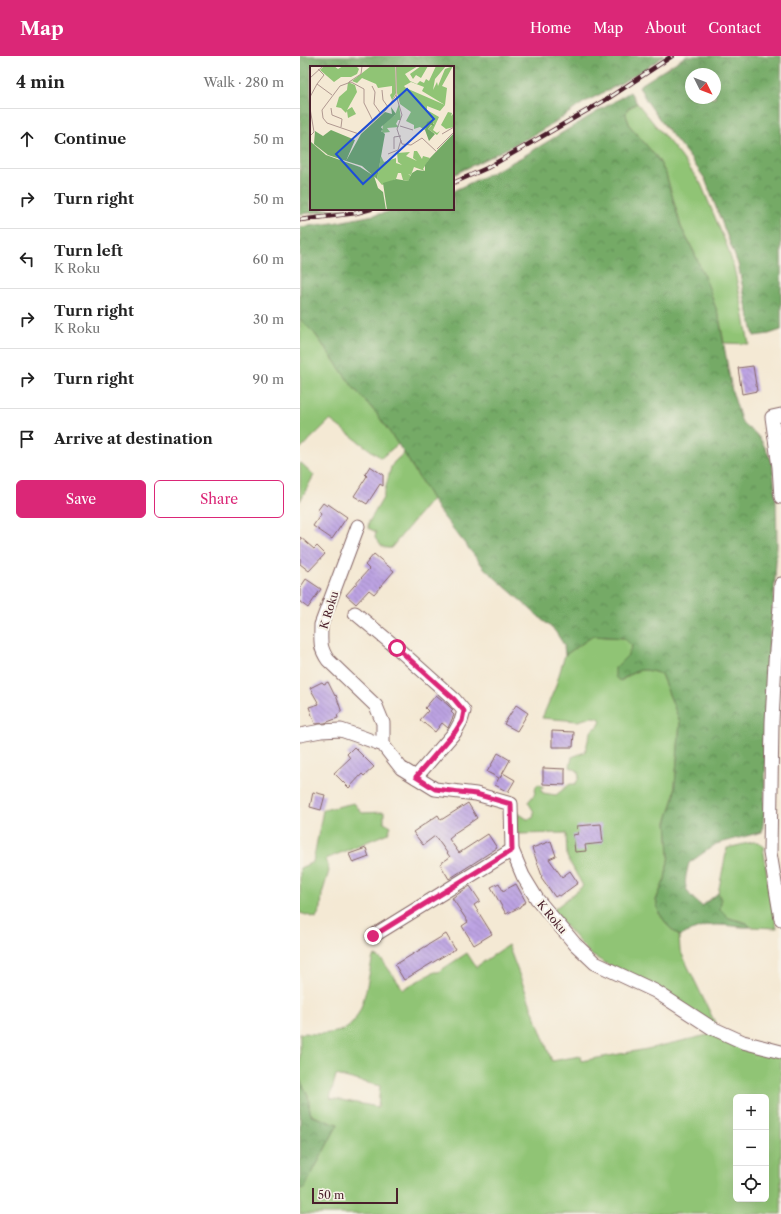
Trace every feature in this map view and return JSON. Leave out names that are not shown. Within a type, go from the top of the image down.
[{"type":"street","points":[[776,416],[781,497]]},
{"type":"street","name":"K Roku","points":[[358,526],[321,625],[322,652],[328,660],[376,706],[384,723],[383,745],[401,768],[435,789],[476,794],[511,804],[512,850],[523,876],[537,899],[576,944],[595,963],[655,991],[712,1028],[743,1042],[781,1052]]},
{"type":"street","points":[[780,911],[770,853],[776,782],[781,584]]},
{"type":"street","points":[[355,613],[454,699],[464,711],[462,721],[455,732],[416,777]]},
{"type":"street","points":[[300,735],[321,731],[341,730],[383,745]]},
{"type":"street","points":[[373,936],[512,850]]},
{"type":"green space","points":[[300,56],[664,56],[618,85],[583,103],[530,137],[454,175],[454,66],[310,66],[310,210],[335,210],[300,214]]},
{"type":"green space","points":[[686,56],[781,56],[781,330],[769,334],[754,336],[738,264],[705,179],[646,100],[639,86]]},
{"type":"green space","points":[[630,92],[637,103],[627,109],[626,115],[630,126],[658,159],[666,174],[681,227],[694,252],[719,317],[732,391],[742,423],[755,433],[761,440],[772,461],[776,497],[777,545],[769,645],[764,816],[762,832],[716,844],[689,863],[685,883],[688,892],[702,906],[718,893],[721,900],[720,909],[729,918],[747,923],[751,927],[714,925],[699,928],[679,936],[668,926],[659,913],[656,900],[665,879],[669,855],[667,820],[674,798],[680,722],[661,674],[648,670],[639,670],[620,681],[615,677],[615,668],[628,655],[632,646],[624,638],[593,636],[565,655],[564,645],[555,631],[485,569],[439,511],[404,453],[377,414],[353,387],[315,334],[300,319],[300,227],[333,223],[394,210],[454,210],[454,191],[522,157]]},
{"type":"green space","points":[[637,103],[680,155],[701,184],[727,246],[734,268],[749,344],[724,343],[719,317],[694,252],[681,227],[666,174],[658,159],[630,126],[626,115],[627,109]]},
{"type":"green space","points":[[300,319],[315,334],[353,387],[377,414],[398,444],[381,458],[330,420],[300,449]]},
{"type":"green space","points":[[404,453],[432,499],[391,548],[385,548],[375,538],[376,532],[368,528],[369,522],[383,498],[391,467],[394,462]]},
{"type":"green space","points":[[300,462],[314,475],[300,501]]},
{"type":"green space","points":[[593,636],[624,638],[632,646],[628,655],[615,668],[621,681],[640,670],[648,670],[661,674],[680,722],[674,798],[667,820],[669,855],[665,879],[656,900],[659,913],[668,926],[679,936],[680,950],[717,1027],[591,955],[552,911],[583,886],[567,857],[566,833],[517,834],[516,828],[518,813],[527,819],[533,818],[534,812],[528,802],[534,795],[538,784],[544,787],[541,790],[543,793],[556,795],[570,784],[575,784],[578,780],[578,771],[570,767],[572,757],[585,752],[590,733],[594,728],[598,727],[601,721],[599,718],[592,717],[578,721],[542,718],[555,688],[565,655]]},
{"type":"green space","points":[[354,803],[362,813],[384,812],[384,822],[391,826],[388,833],[326,859],[329,871],[322,894],[321,908],[316,918],[300,913],[300,868],[313,862],[323,810]]},
{"type":"green space","points":[[759,842],[763,846],[769,889],[777,928],[751,927],[747,923],[729,918],[720,909],[721,900],[718,893],[727,848]]},
{"type":"green space","points":[[508,945],[552,1061],[580,1056],[581,1061],[647,1049],[712,1034],[781,1055],[781,1214],[300,1214],[300,1188],[304,1188],[338,1124],[313,1116],[310,1112],[308,1095],[300,1080],[300,1034],[331,1033],[340,1031],[348,1027],[355,1020],[364,999],[373,957],[376,956],[382,960],[403,989],[434,972],[438,972],[467,953],[476,967]],"holes":[[[336,1075],[380,1086],[378,1107],[330,1098]]]},
{"type":"green space","points":[[300,1080],[308,1095],[310,1112],[312,1116],[338,1124],[304,1189],[300,1188]]},
{"type":"building","points":[[753,366],[757,391],[742,394],[738,368]]},
{"type":"building","points":[[370,466],[383,475],[383,486],[380,484],[367,504],[354,496],[367,476],[365,474]]},
{"type":"building","points":[[323,503],[327,506],[328,504],[347,517],[332,539],[313,526],[321,514],[317,511]]},
{"type":"building","points":[[300,537],[314,549],[317,546],[325,554],[309,571],[300,564]]},
{"type":"building","points":[[374,554],[394,571],[374,594],[369,590],[356,604],[346,595],[369,569],[365,565]]},
{"type":"building","points":[[306,579],[321,589],[308,608],[300,602],[300,588]]},
{"type":"building","points":[[322,682],[324,684],[328,682],[335,696],[336,695],[341,712],[337,715],[338,718],[325,723],[315,724],[309,707],[319,704],[310,688]]},
{"type":"building","points":[[436,695],[453,710],[451,712],[454,715],[448,728],[442,723],[435,732],[420,720],[428,711],[425,708]]},
{"type":"building","points":[[516,705],[528,713],[517,731],[504,724]]},
{"type":"building","points":[[552,731],[574,732],[573,747],[552,747]]},
{"type":"building","points":[[354,747],[374,767],[364,776],[362,774],[349,788],[334,773],[350,758],[347,754]]},
{"type":"building","points":[[498,753],[510,760],[500,778],[503,773],[515,780],[508,792],[495,785],[499,778],[487,772]]},
{"type":"building","points":[[543,768],[565,769],[565,785],[543,784]]},
{"type":"building","points":[[313,792],[325,795],[321,810],[310,807]]},
{"type":"building","points":[[468,803],[477,818],[453,834],[454,835],[449,839],[459,853],[488,834],[497,848],[449,879],[440,864],[450,857],[435,836],[423,845],[413,832],[438,815],[441,820]]},
{"type":"building","points":[[601,824],[603,843],[585,845],[586,851],[575,852],[573,835],[578,834],[577,826]]},
{"type":"building","points":[[551,841],[556,856],[549,859],[562,877],[570,871],[578,883],[560,896],[558,895],[555,897],[541,877],[542,876],[532,848]]},
{"type":"building","points":[[366,848],[369,857],[353,863],[349,854]]},
{"type":"building","points":[[499,883],[503,891],[516,884],[526,902],[520,907],[506,914],[491,887]]},
{"type":"building","points":[[470,886],[480,901],[474,905],[492,934],[474,945],[462,926],[468,922],[452,898]]},
{"type":"building","points":[[446,934],[455,949],[404,980],[395,965]]},
{"type":"railway","points":[[454,183],[487,168],[607,99],[672,56]]},
{"type":"railway","points":[[300,220],[356,213],[367,210]]},
{"type":"route","points":[[373,936],[512,850],[511,804],[476,794],[435,789],[416,777],[455,732],[462,721],[464,711],[454,699],[397,648]]}]
